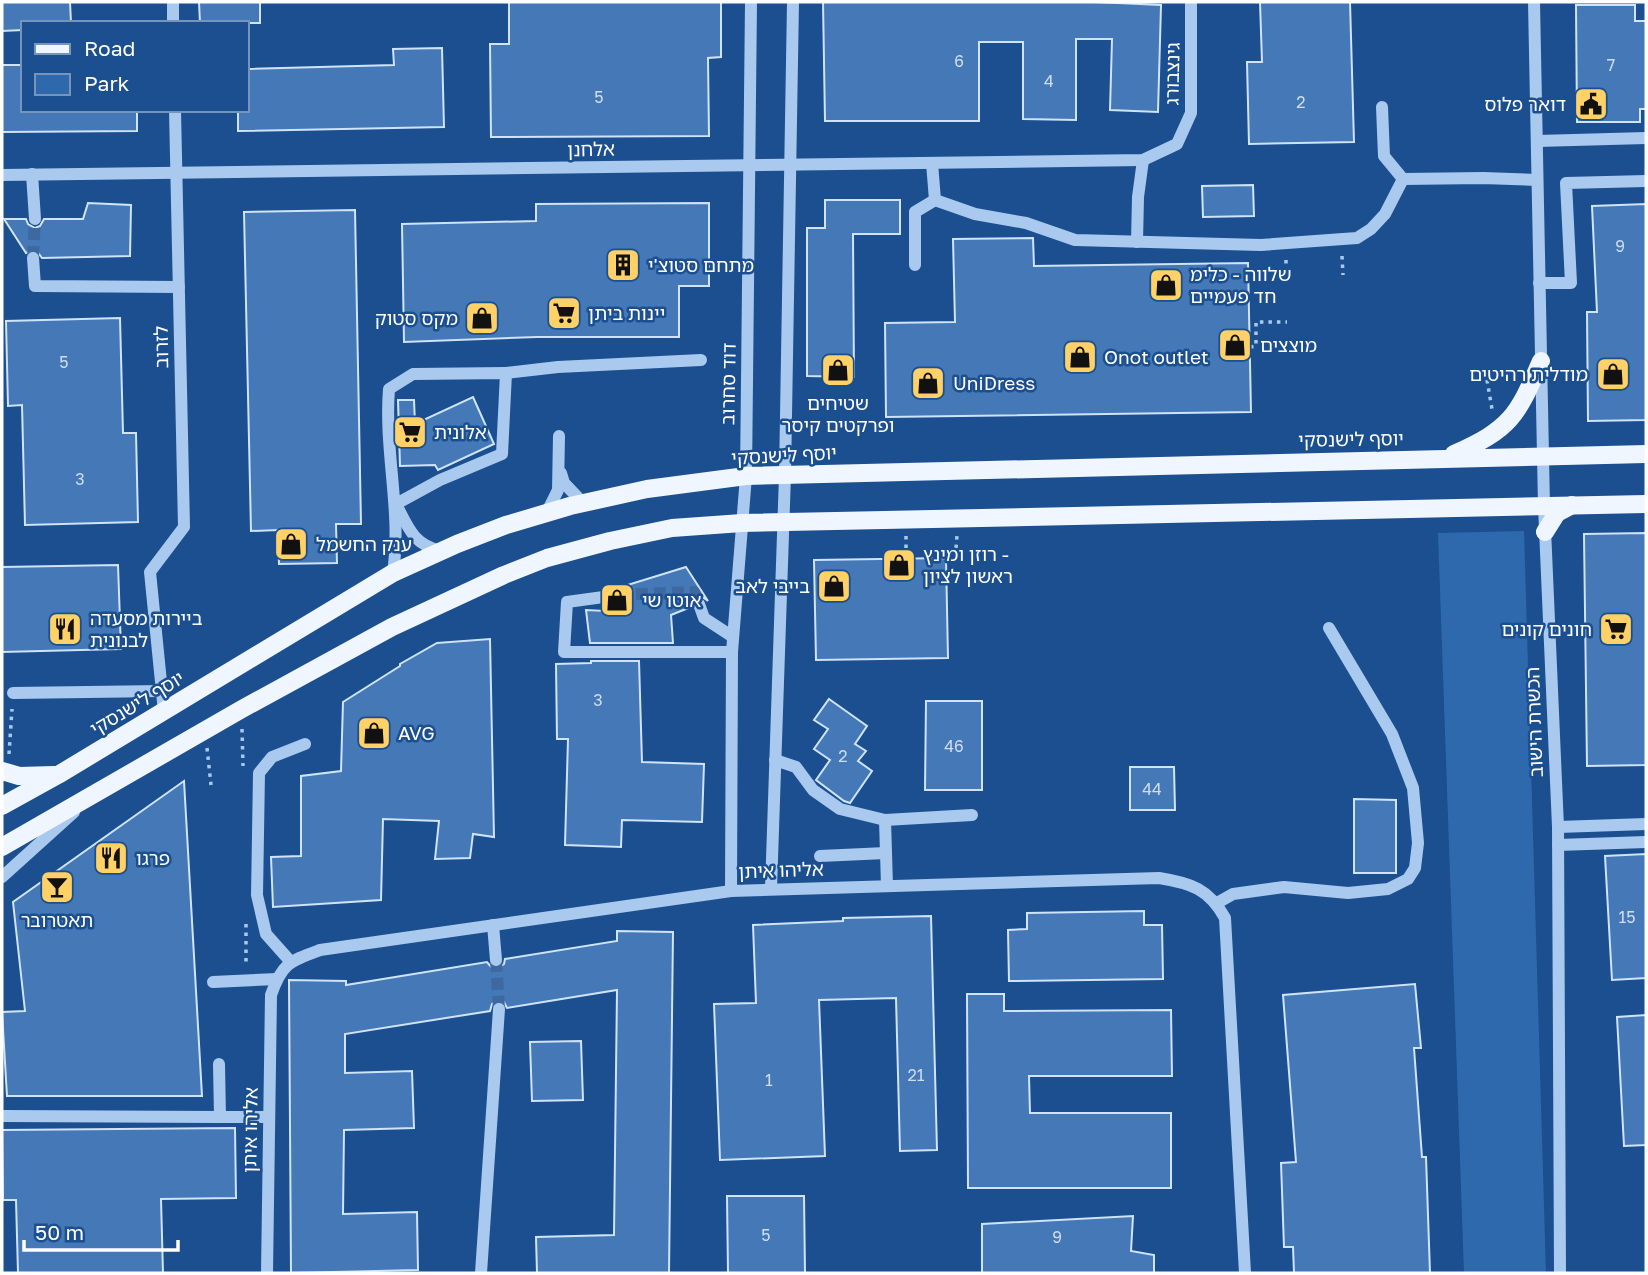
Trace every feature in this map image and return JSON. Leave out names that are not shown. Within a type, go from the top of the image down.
[{"type":"main road","points":[[1444,458],[1496,433],[1523,404],[1541,361]]},
{"type":"main road","name":"יוסף לישנסקי","points":[[2,806],[164,712],[393,573],[506,525],[583,503],[646,489],[746,476],[1646,454]]},
{"type":"main road","points":[[2,847],[105,786],[392,627],[547,558],[610,541],[673,528],[742,523],[1646,504]]},
{"type":"main road","points":[[1545,532],[1557,513],[1573,505]]},
{"type":"main road","points":[[2,771],[19,776],[58,775]]},
{"type":"street","points":[[173,2],[173,21]]},
{"type":"street","name":"דוד סחרוב","points":[[731,891],[732,652],[746,476],[751,2]]},
{"type":"street","points":[[771,889],[785,475],[793,2]]},
{"type":"street","name":"גינצבורג","points":[[1177,144],[1191,113],[1191,2]]},
{"type":"street","name":"הכשרת הישוב","points":[[1534,2],[1545,532],[1558,827],[1560,1273]]},
{"type":"street","points":[[1382,107],[1384,156],[1404,179],[1537,180]]},
{"type":"street","name":"לזרוב","points":[[162,691],[150,572],[184,527],[175,112]]},
{"type":"street","points":[[1536,141],[1646,138]]},
{"type":"street","name":"אלחנן","points":[[2,175],[1143,160],[1177,144]]},
{"type":"street","points":[[1138,242],[1138,197],[1143,160]]},
{"type":"street","points":[[932,163],[935,200]]},
{"type":"street","points":[[32,174],[35,219]]},
{"type":"street","points":[[935,200],[975,214],[1026,223],[1075,240],[1261,245],[1357,238],[1371,229],[1385,214],[1404,179]]},
{"type":"street","points":[[1539,283],[1571,283],[1566,183],[1646,181]]},
{"type":"street","points":[[915,265],[915,212],[935,200]]},
{"type":"street","points":[[33,258],[35,286],[179,287]]},
{"type":"street","points":[[393,573],[397,540],[396,503],[387,427],[389,389],[413,374],[506,373],[558,367],[701,360]]},
{"type":"street","points":[[396,503],[440,480],[502,454],[506,373]]},
{"type":"street","points":[[546,514],[558,490],[559,436]]},
{"type":"street","points":[[559,468],[564,483],[583,503]]},
{"type":"street","points":[[396,503],[410,531],[425,547],[442,551]]},
{"type":"street","points":[[618,595],[567,601],[564,652],[732,652]]},
{"type":"street","points":[[699,604],[704,618],[733,637]]},
{"type":"street","points":[[1245,1273],[1225,918],[1217,903],[1233,894],[1284,887],[1348,893],[1388,889],[1408,878],[1415,868],[1418,843],[1413,788],[1392,734],[1329,628]]},
{"type":"street","points":[[13,693],[162,691],[164,712]]},
{"type":"street","points":[[290,961],[266,934],[257,895],[259,773],[272,757],[305,744]]},
{"type":"street","points":[[775,760],[796,767],[813,790],[840,809],[884,820],[972,816]]},
{"type":"street","points":[[2,877],[105,786]]},
{"type":"street","points":[[884,820],[887,886]]},
{"type":"street","points":[[1558,827],[1646,824]]},
{"type":"street","points":[[1558,845],[1646,842]]},
{"type":"street","points":[[820,856],[886,853]]},
{"type":"street","name":"אליהו איתן","points":[[267,1273],[271,995],[276,979],[290,961],[320,950],[731,891],[1159,878],[1183,882],[1204,892],[1217,903]]},
{"type":"street","points":[[493,925],[496,960]]},
{"type":"street","points":[[214,982],[276,979]]},
{"type":"street","points":[[481,1273],[499,1009]]},
{"type":"street","points":[[219,1064],[220,1117]]},
{"type":"street","points":[[2,1116],[269,1117]]},
{"type":"path","points":[[1250,347],[1256,346],[1256,322],[1287,323]]},
{"type":"path","points":[[1487,380],[1496,433]]},
{"type":"path","points":[[9,742],[13,693]]},
{"type":"path","points":[[205,731],[211,785]]},
{"type":"green space","points":[[1524,531],[1546,1273],[1464,1273],[1438,533]]},
{"type":"building","points":[[2,2],[70,2],[71,21],[21,21],[21,30],[2,31]]},
{"type":"building","points":[[199,2],[260,2],[260,23],[200,21]]},
{"type":"building","points":[[509,2],[721,2],[721,57],[708,58],[709,136],[491,137],[490,44],[509,44]]},
{"type":"building","points":[[823,2],[1095,2],[1161,5],[1158,112],[1110,110],[1112,39],[1076,39],[1076,120],[1023,119],[1023,42],[979,42],[979,121],[825,121]]},
{"type":"building","points":[[1260,2],[1350,2],[1354,142],[1249,144],[1247,62],[1262,62]]},
{"type":"building","points":[[1576,5],[1635,5],[1635,21],[1646,21],[1646,109],[1640,109],[1640,122],[1577,122]]},
{"type":"building","points":[[442,48],[444,127],[238,131],[238,112],[248,112],[248,69],[394,65],[393,49]]},
{"type":"building","points":[[2,65],[21,65],[21,112],[137,112],[137,131],[2,132]]},
{"type":"building","points":[[1253,185],[1254,216],[1203,217],[1202,186]]},
{"type":"building","points":[[825,200],[900,200],[900,234],[853,234],[854,377],[807,376],[807,228],[825,228]]},
{"type":"building","points":[[88,203],[131,205],[130,256],[42,258],[36,250],[26,253],[4,219],[26,219],[28,224],[35,228],[40,226],[44,219],[83,219]]},
{"type":"building","points":[[709,203],[709,286],[679,286],[679,337],[537,337],[404,342],[402,224],[536,221],[536,204]]},
{"type":"building","points":[[1646,204],[1646,420],[1588,421],[1587,312],[1597,312],[1592,206]]},
{"type":"building","points":[[355,210],[361,524],[336,524],[337,563],[279,564],[278,530],[251,531],[244,212]]},
{"type":"building","points":[[1033,238],[1034,266],[1248,263],[1251,412],[886,417],[885,323],[955,322],[953,239]]},
{"type":"building","points":[[120,318],[123,433],[136,433],[138,522],[25,525],[22,405],[8,406],[6,321]]},
{"type":"building","points":[[473,397],[494,444],[438,470],[435,465],[400,466],[398,400],[414,400],[415,424]]},
{"type":"building","name":"חונים קונים","points":[[1646,533],[1646,765],[1587,766],[1584,534]]},
{"type":"building","points":[[946,558],[948,658],[816,660],[814,560]]},
{"type":"building","points":[[118,565],[121,649],[2,652],[2,567]]},
{"type":"building","points":[[686,567],[708,601],[701,596],[695,596],[691,607],[671,615],[673,643],[590,643],[586,610],[626,612],[622,603],[626,599],[626,593],[621,587]]},
{"type":"building","points":[[490,639],[494,837],[473,834],[470,858],[435,859],[439,821],[383,819],[381,900],[273,907],[271,857],[301,856],[301,776],[341,771],[343,702],[437,643]]},
{"type":"building","points":[[639,661],[642,762],[704,764],[702,822],[622,820],[621,847],[565,845],[568,739],[557,739],[556,664]]},
{"type":"building","points":[[829,699],[867,726],[855,744],[866,751],[858,761],[872,771],[850,803],[816,780],[830,760],[814,749],[828,729],[814,720]]},
{"type":"building","points":[[926,701],[982,701],[982,790],[925,790]]},
{"type":"building","points":[[1130,767],[1174,767],[1175,810],[1130,810]]},
{"type":"building","points":[[184,781],[202,1096],[7,1096],[2,1012],[25,1011],[13,902]]},
{"type":"building","points":[[1354,799],[1396,800],[1396,873],[1354,873]]},
{"type":"building","points":[[1646,854],[1646,978],[1612,980],[1605,856]]},
{"type":"building","points":[[1144,911],[1144,925],[1162,925],[1163,979],[1009,981],[1008,930],[1027,929],[1027,913]]},
{"type":"building","points":[[931,916],[937,1150],[900,1151],[896,998],[819,1000],[825,1156],[720,1160],[714,1004],[756,1003],[753,925],[843,921],[843,918]]},
{"type":"building","points":[[617,931],[673,932],[669,1273],[537,1273],[536,1237],[614,1235],[617,990],[507,1008],[504,1002],[499,1000],[492,1004],[490,1011],[345,1034],[345,1073],[412,1071],[414,1128],[344,1130],[343,1214],[417,1212],[418,1270],[291,1273],[289,980],[346,981],[346,985],[487,962],[497,969],[504,964],[505,959],[617,941]]},
{"type":"building","points":[[1415,984],[1421,1048],[1414,1048],[1422,1157],[1426,1157],[1430,1273],[1294,1273],[1293,1247],[1284,1247],[1281,1163],[1296,1162],[1283,995]]},
{"type":"building","points":[[967,994],[1004,994],[1004,1011],[1171,1010],[1172,1076],[1029,1076],[1030,1113],[1171,1113],[1171,1188],[968,1188]]},
{"type":"building","points":[[1646,1015],[1646,1145],[1624,1146],[1617,1017]]},
{"type":"building","points":[[581,1041],[583,1100],[532,1101],[530,1042]]},
{"type":"building","points":[[235,1128],[236,1198],[161,1199],[163,1273],[18,1273],[16,1200],[3,1200],[2,1130]]},
{"type":"building","points":[[727,1196],[804,1196],[805,1273],[728,1273]]},
{"type":"building","points":[[1133,1216],[1131,1251],[1154,1255],[1154,1273],[982,1273],[982,1224]]},
{"type":"tunnel","points":[[33,258],[35,219]]},
{"type":"tunnel","points":[[618,595],[694,592],[699,604]]},
{"type":"tunnel","points":[[496,960],[499,1009]]},
{"type":"place","name":"דואר פלוס","points":[[1591,104]]},
{"type":"place","name":"מתחם סטוצ'י","points":[[623,265]]},
{"type":"place","name":"שלווה - כלימ חד פעמיים","points":[[1166,285]]},
{"type":"place","name":"יינות ביתן","points":[[564,313]]},
{"type":"place","name":"מקס סטוק","points":[[482,318]]},
{"type":"place","name":"מוצצים","points":[[1235,345]]},
{"type":"place","name":"Onot outlet","points":[[1080,357]]},
{"type":"place","name":"שטיחים ופרקטים קיסר","points":[[838,370]]},
{"type":"place","name":"מודלית רהיטים","points":[[1613,374]]},
{"type":"place","name":"UniDress","points":[[928,383]]},
{"type":"place","name":"אלונית","points":[[410,432]]},
{"type":"place","name":"ענק החשמל","points":[[291,544]]},
{"type":"place","name":"רוזן ומינץ - ראשון לציון","points":[[899,565]]},
{"type":"place","name":"בייבי לאב","points":[[834,586]]},
{"type":"place","name":"אוטו שי","points":[[617,600]]},
{"type":"place","name":"ביירות מסעדה לבנונית","points":[[65,629]]},
{"type":"place","name":"חונים קונים","points":[[1616,629]]},
{"type":"place","name":"AVG","points":[[374,733]]},
{"type":"place","name":"פרגו","points":[[111,858]]},
{"type":"place","name":"תאטרובר","points":[[57,887]]}]
